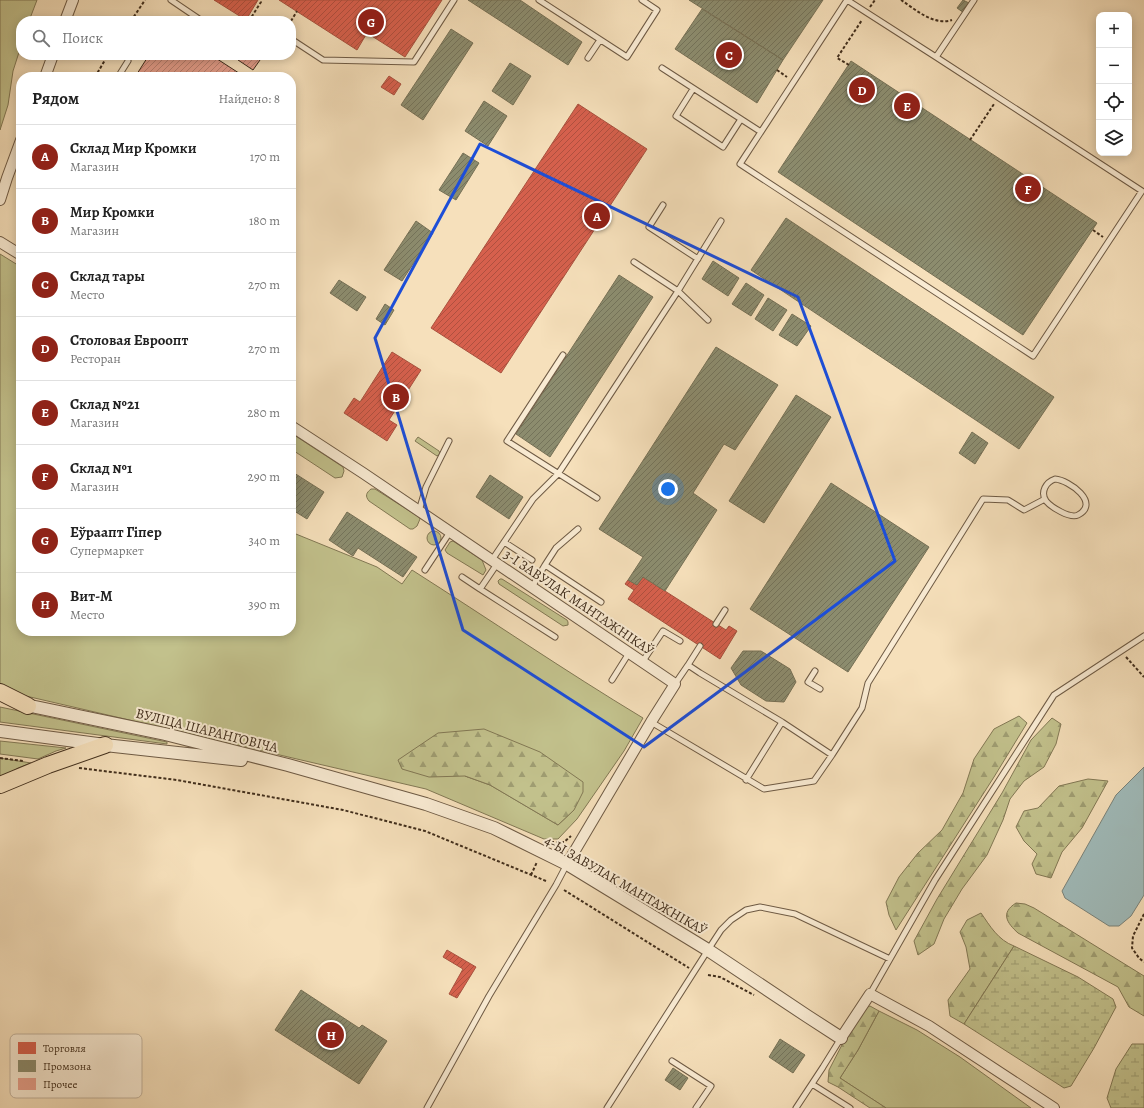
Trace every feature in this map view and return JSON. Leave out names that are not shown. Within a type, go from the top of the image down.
[{"type":"highway","points":[[0,692],[28,706]]},
{"type":"highway","points":[[0,785],[48,765],[105,745]]},
{"type":"street","points":[[68,16],[73,0]]},
{"type":"street","points":[[46,72],[51,60]]},
{"type":"street","points":[[0,200],[16,154]]},
{"type":"street","points":[[0,242],[16,252]]},
{"type":"street","name":"3-І ЗАВУЛАК МАНТАЖНІКАЎ","points":[[296,429],[630,652],[675,684]]},
{"type":"street","points":[[567,864],[675,684]]},
{"type":"street","name":"ВУЛІЦА ШАРАНГОВІЧА","points":[[0,700],[165,734],[288,765]]},
{"type":"street","name":"ВУЛІЦА ШАРАНГОВІЧА","points":[[0,731],[105,745],[288,765]]},
{"type":"street","name":"4-Ы ЗАВУЛАК МАНТАЖНІКАЎ","points":[[288,765],[426,804],[494,828],[567,864],[708,950],[841,1038]]},
{"type":"street","points":[[841,1038],[870,994],[929,1026],[1054,1108]]},
{"type":"lane","points":[[171,0],[195,16]]},
{"type":"lane","points":[[296,42],[323,60],[414,62],[454,0]]},
{"type":"lane","points":[[539,0],[627,57],[657,10],[642,0]]},
{"type":"lane","points":[[847,0],[867,12],[1142,190],[1033,356],[740,164],[847,0]]},
{"type":"lane","points":[[936,57],[974,0]]},
{"type":"lane","points":[[588,58],[600,40]]},
{"type":"lane","points":[[121,72],[128,61]]},
{"type":"lane","points":[[662,68],[761,132]]},
{"type":"lane","points":[[693,89],[676,116],[723,147],[741,119]]},
{"type":"lane","points":[[663,205],[649,227],[698,259]]},
{"type":"lane","points":[[480,589],[504,542],[533,499],[558,474],[722,221]]},
{"type":"lane","points":[[634,262],[678,291],[708,320]]},
{"type":"lane","points":[[563,355],[507,441],[597,498]]},
{"type":"lane","points":[[419,511],[426,487],[449,441]]},
{"type":"lane","points":[[1055,479],[1064,481],[1083,494],[1086,503],[1080,514],[1071,516],[1066,515],[1045,499],[1045,487],[1055,479]]},
{"type":"lane","points":[[651,722],[764,790],[814,781],[862,708],[868,683],[982,499],[1008,500],[1024,510],[1045,499]]},
{"type":"lane","points":[[532,587],[556,548],[578,529]]},
{"type":"lane","points":[[425,570],[450,532]]},
{"type":"lane","points":[[504,542],[532,560]]},
{"type":"lane","points":[[545,565],[601,602]]},
{"type":"lane","points":[[462,577],[555,637]]},
{"type":"lane","points":[[716,624],[725,610]]},
{"type":"lane","points":[[642,661],[663,631],[680,641]]},
{"type":"lane","points":[[870,994],[935,880],[1054,695],[1144,636]]},
{"type":"lane","points":[[675,684],[700,646]]},
{"type":"lane","points":[[612,680],[630,652]]},
{"type":"lane","points":[[688,664],[832,755]]},
{"type":"lane","points":[[815,671],[808,682],[820,689]]},
{"type":"lane","points":[[746,780],[782,722]]},
{"type":"lane","points":[[427,1108],[489,996],[556,885],[567,864]]},
{"type":"lane","points":[[607,1108],[721,930],[731,920],[746,910],[760,907],[795,914],[890,959]]},
{"type":"lane","points":[[796,1108],[824,1067],[841,1038]]},
{"type":"lane","points":[[672,1061],[710,1086],[696,1108]]},
{"type":"lane","points":[[812,1084],[850,1108]]},
{"type":"path","points":[[134,16],[145,0]]},
{"type":"path","points":[[252,16],[261,0]]},
{"type":"path","points":[[849,65],[837,58],[875,0]]},
{"type":"path","points":[[901,0],[929,18],[947,22],[956,17]]},
{"type":"path","points":[[294,16],[297,11]]},
{"type":"path","points":[[98,72],[105,60]]},
{"type":"path","points":[[777,70],[794,82]]},
{"type":"path","points":[[970,140],[999,97]]},
{"type":"path","points":[[1093,230],[1109,241]]},
{"type":"path","points":[[1120,651],[1144,677]]},
{"type":"path","points":[[0,758],[25,762]]},
{"type":"path","points":[[73,768],[177,780],[343,810],[425,831],[546,881]]},
{"type":"path","points":[[531,875],[537,862]]},
{"type":"path","points":[[564,890],[690,969]]},
{"type":"path","points":[[1144,914],[1133,936],[1132,948],[1144,962]]},
{"type":"path","points":[[708,975],[720,978],[760,998]]},
{"type":"highlighted area","points":[[480,144],[798,297],[895,561],[644,747],[463,630],[375,338]]},
{"type":"green space","points":[[0,0],[37,0],[31,16],[16,16],[17,60],[13,71],[8,105],[0,130]]},
{"type":"green space","points":[[0,254],[16,264],[16,636],[296,636],[296,534],[377,567],[402,584],[412,570],[643,718],[624,751],[577,819],[558,839],[544,839],[426,789],[13,693],[0,686]],"holes":[[[465,776],[574,810],[558,825],[490,785]]]},
{"type":"green space","points":[[296,436],[343,467],[344,471],[342,477],[335,478],[296,452]]},
{"type":"green space","points":[[418,437],[439,451],[440,454],[437,456],[415,441]]},
{"type":"green space","points":[[371,489],[375,489],[419,517],[420,519],[417,526],[410,529],[369,501],[367,495]]},
{"type":"green space","points":[[434,531],[439,533],[441,538],[439,543],[434,545],[429,543],[427,538],[429,533]]},
{"type":"green space","points":[[453,541],[482,560],[486,570],[483,575],[447,553],[445,550],[450,542]]},
{"type":"green space","points":[[500,579],[567,620],[568,625],[563,626],[499,584],[498,581]]},
{"type":"green space","points":[[0,707],[167,742],[167,744],[0,722]]},
{"type":"green space","points":[[1019,716],[1027,723],[896,930],[889,915],[886,902],[899,877],[918,853],[942,830],[963,793],[974,759],[994,729]]},
{"type":"green space","points":[[1052,718],[1061,724],[1056,744],[1044,767],[1024,781],[1010,799],[1003,820],[987,855],[962,889],[944,919],[934,944],[918,955],[914,941],[937,899],[1002,793],[1031,740]]},
{"type":"green space","points":[[484,729],[540,752],[583,782],[583,792],[574,810],[558,825],[490,785],[465,776],[429,777],[402,769],[398,760],[438,733]]},
{"type":"green space","points":[[0,741],[66,748],[38,759],[0,754]]},
{"type":"green space","points":[[0,758],[31,763],[18,768],[0,779]]},
{"type":"green space","points":[[1088,779],[1108,781],[1082,828],[1062,852],[1051,878],[1036,874],[1032,864],[1037,854],[1024,841],[1016,827],[1024,811],[1038,808],[1059,786]]},
{"type":"green space","points":[[1016,903],[1025,904],[1034,908],[1144,976],[1144,1016],[1129,1007],[1118,987],[1018,933],[1008,922],[1007,918],[1008,910]]},
{"type":"green space","points":[[981,913],[991,928],[1003,940],[1014,946],[964,1024],[950,1016],[948,1000],[970,969],[966,947],[960,932],[967,920]]},
{"type":"green space","points":[[1014,946],[1078,977],[1113,999],[1116,1007],[1071,1086],[1064,1088],[964,1024]]},
{"type":"green space","points":[[870,1006],[879,1011],[858,1050],[840,1078],[886,1108],[870,1108],[828,1082],[829,1070],[860,1010]]},
{"type":"green space","points":[[879,1011],[917,1030],[960,1057],[1031,1108],[886,1108],[840,1078],[858,1050]]},
{"type":"green space","points":[[1132,1044],[1144,1044],[1144,1108],[1111,1108],[1107,1098],[1116,1069]]},
{"type":"water","points":[[1144,767],[1144,895],[1131,916],[1119,926],[1109,926],[1065,898],[1062,891],[1116,795]]},
{"type":"building: Торговля","points":[[214,0],[258,0],[248,16],[240,16]]},
{"type":"building: Торговля","points":[[279,0],[442,0],[405,57],[367,33],[357,50]]},
{"type":"building: Торговля","points":[[389,76],[401,84],[394,95],[381,87]]},
{"type":"building: Торговля","points":[[578,104],[647,149],[501,373],[431,328]]},
{"type":"building: Торговля","points":[[392,352],[421,370],[389,420],[397,425],[387,441],[344,413],[354,398],[360,402]]},
{"type":"building: Торговля","points":[[643,577],[726,630],[729,626],[737,631],[720,659],[628,599],[634,590],[625,584],[628,580],[637,585]]},
{"type":"building: Торговля","points":[[447,950],[476,967],[457,998],[449,994],[463,969],[443,957]]},
{"type":"building: Промзона","points":[[468,0],[520,0],[582,42],[568,65]]},
{"type":"building: Промзона","points":[[689,0],[823,0],[783,60]]},
{"type":"building: Промзона","points":[[963,0],[969,3],[964,13],[957,8]]},
{"type":"building: Промзона","points":[[702,9],[783,60],[757,103],[675,49]]},
{"type":"building: Промзона","points":[[451,29],[473,43],[423,120],[401,105]]},
{"type":"building: Промзона","points":[[851,61],[1097,223],[1023,335],[778,172]]},
{"type":"building: Промзона","points":[[510,63],[531,76],[513,105],[492,91]]},
{"type":"building: Промзона","points":[[484,101],[507,116],[488,146],[465,131]]},
{"type":"building: Промзона","points":[[463,153],[479,163],[456,200],[439,190]]},
{"type":"building: Промзона","points":[[786,218],[1054,397],[1019,449],[751,270]]},
{"type":"building: Промзона","points":[[416,221],[433,233],[402,281],[384,270]]},
{"type":"building: Промзона","points":[[713,261],[739,278],[728,296],[702,279]]},
{"type":"building: Промзона","points":[[619,275],[653,297],[550,457],[516,434]]},
{"type":"building: Промзона","points":[[339,280],[366,297],[357,311],[330,293]]},
{"type":"building: Промзона","points":[[746,283],[764,295],[751,316],[732,304]]},
{"type":"building: Промзона","points":[[768,298],[787,310],[773,331],[755,319]]},
{"type":"building: Промзона","points":[[385,304],[394,310],[385,325],[376,319]]},
{"type":"building: Промзона","points":[[792,314],[811,326],[797,346],[779,335]]},
{"type":"building: Промзона","points":[[716,347],[778,385],[735,450],[724,444],[693,493],[717,510],[665,591],[643,577],[637,585],[628,580],[643,557],[599,529]]},
{"type":"building: Промзона","points":[[796,395],[831,417],[764,523],[729,501]]},
{"type":"building: Промзона","points":[[972,432],[988,443],[975,464],[959,453]]},
{"type":"building: Промзона","points":[[296,474],[324,492],[307,519],[296,512]]},
{"type":"building: Промзона","points":[[490,475],[523,497],[509,519],[476,497]]},
{"type":"building: Промзона","points":[[831,483],[929,547],[848,672],[750,609]]},
{"type":"building: Промзона","points":[[347,512],[417,557],[403,577],[358,548],[353,556],[329,540]]},
{"type":"building: Промзона","points":[[743,651],[761,651],[790,669],[796,682],[784,702],[766,701],[741,685],[731,668]]},
{"type":"building: Промзона","points":[[301,990],[359,1028],[362,1025],[387,1041],[359,1084],[275,1030]]},
{"type":"building: Промзона","points":[[780,1039],[805,1055],[793,1073],[769,1057]]},
{"type":"building: Промзона","points":[[673,1068],[688,1078],[680,1090],[665,1080]]},
{"type":"building: Прочее","points":[[146,60],[219,60],[237,72],[138,72]]},
{"type":"building: Прочее","points":[[238,60],[260,60],[253,70]]},
{"type":"place","name":"Еўраапт Гіпер","points":[[371,22]]},
{"type":"place","name":"Склад тары","points":[[729,55]]},
{"type":"place","name":"Столовая Евроопт","points":[[862,90]]},
{"type":"place","name":"Склад №21","points":[[907,106]]},
{"type":"place","name":"Склад №1","points":[[1028,189]]},
{"type":"place","name":"Склад Мир Кромки","points":[[597,216]]},
{"type":"place","name":"Мир Кромки","points":[[396,397]]},
{"type":"place","name":"Вит-М","points":[[331,1035]]}]
